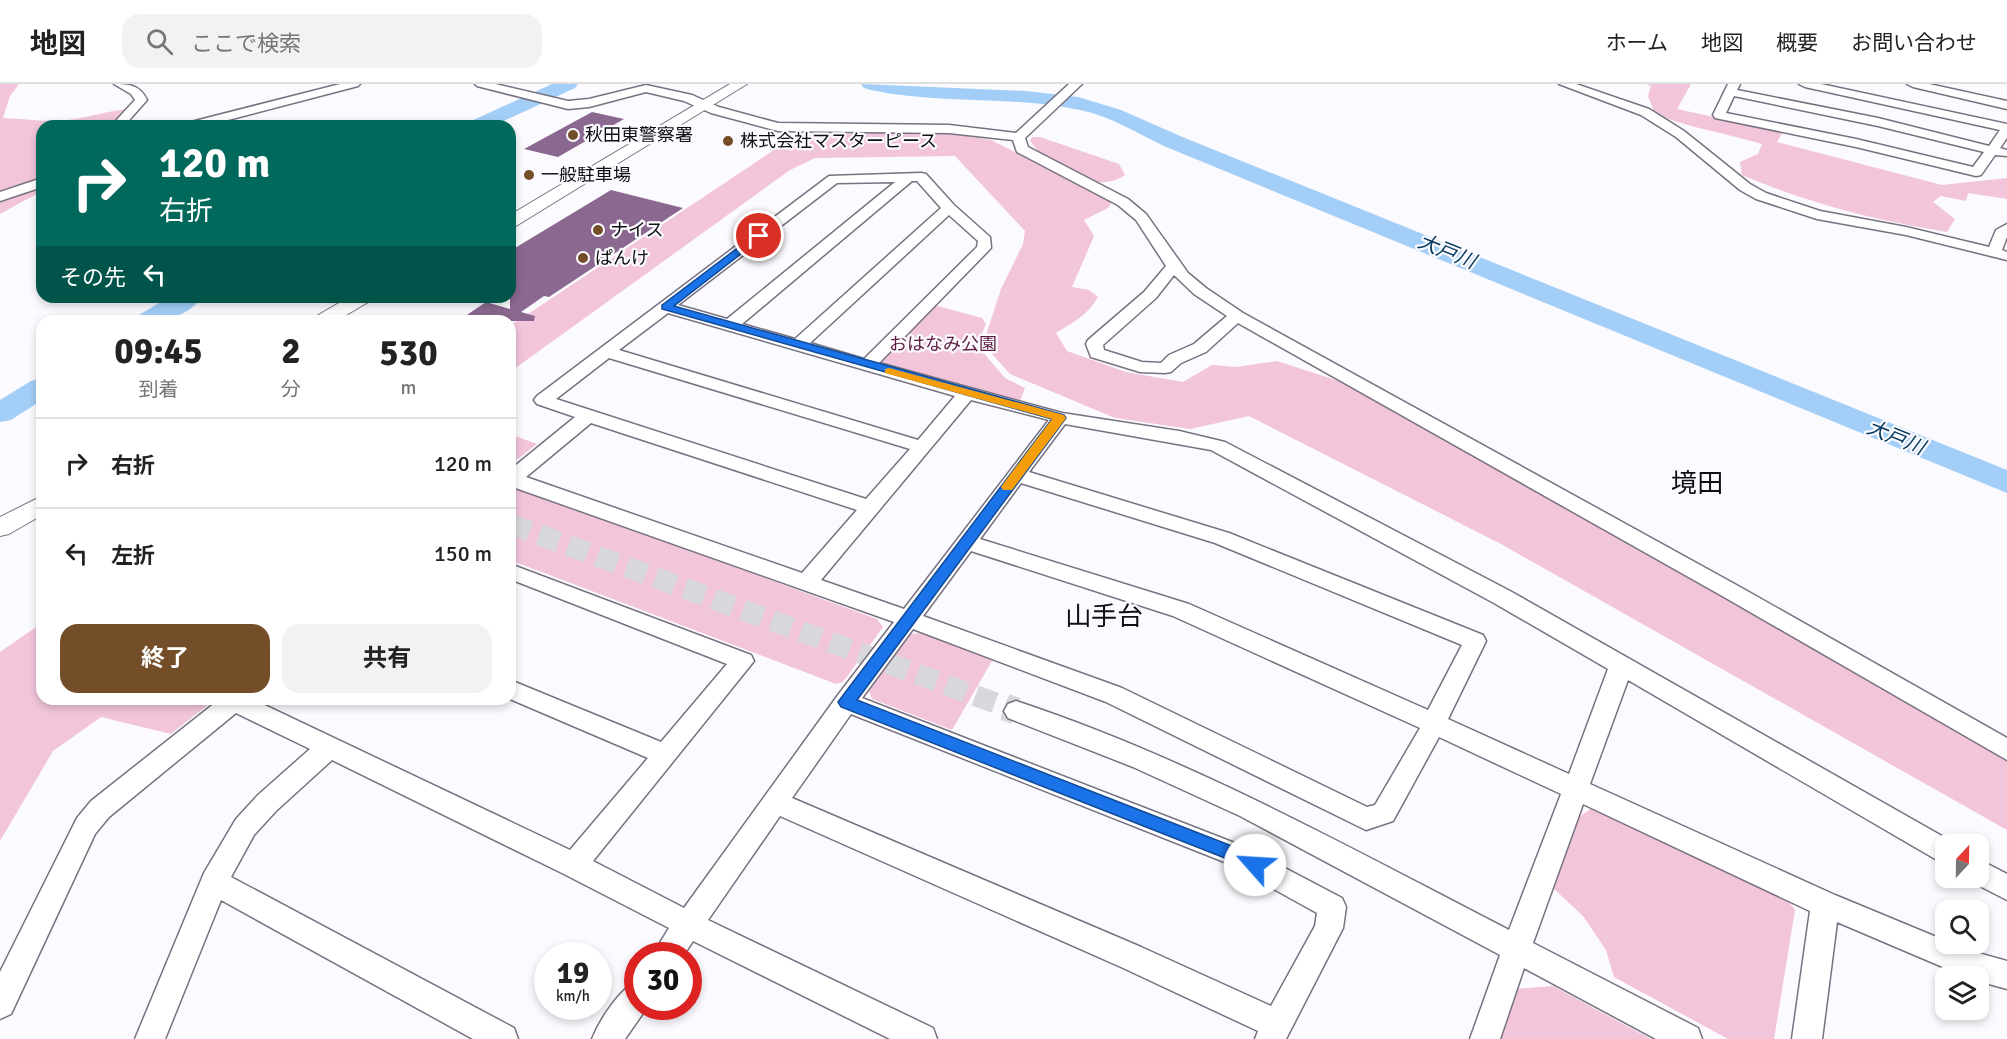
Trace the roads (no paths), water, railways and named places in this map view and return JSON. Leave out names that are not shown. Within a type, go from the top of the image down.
[{"type":"main road","points":[[516,218],[699,104],[724,84]]},
{"type":"main road","points":[[516,207],[699,104],[740,84]]},
{"type":"main road","points":[[332,315],[353,303]]},
{"type":"main road","points":[[355,315],[374,303]]},
{"type":"main road","points":[[0,510],[36,489]]},
{"type":"main road","points":[[0,528],[36,507]]},
{"type":"street","points":[[120,84],[134,90],[140,95],[141,100],[123,120]]},
{"type":"street","points":[[214,120],[354,84]]},
{"type":"street","points":[[481,84],[568,105],[646,88],[778,127],[948,129],[1019,137]]},
{"type":"street","points":[[1019,137],[1076,84]]},
{"type":"street","points":[[1565,84],[1645,112],[1680,134],[1744,187],[1761,196],[1817,215],[1905,231],[2001,254],[2001,233],[2007,228]]},
{"type":"street","points":[[1805,84],[2007,129],[1993,150],[1976,172],[1719,115],[1732,88],[1878,122],[1993,150],[2007,154]]},
{"type":"street","points":[[1913,84],[2007,105]]},
{"type":"street","points":[[1019,137],[1022,149],[1123,202],[1141,217],[1174,266],[1200,291],[1237,316],[1732,592],[2007,750]]},
{"type":"street","points":[[868,365],[984,248],[985,240],[949,208],[921,177],[834,178],[543,400],[869,507]]},
{"type":"street","points":[[730,325],[908,178]]},
{"type":"street","points":[[0,197],[36,184]]},
{"type":"street","points":[[798,345],[949,208]]},
{"type":"street","points":[[1174,266],[1150,295],[1094,345],[1097,353],[1140,367],[1165,368],[1175,359],[1200,348],[1237,316]]},
{"type":"street","points":[[666,307],[1060,418],[1140,432],[1186,437],[1218,446],[1502,597],[1935,846]]},
{"type":"street","points":[[606,352],[923,447]]},
{"type":"street","points":[[806,583],[967,393]]},
{"type":"street","points":[[516,475],[588,416]]},
{"type":"street","points":[[676,942],[846,702],[1060,418]]},
{"type":"street","points":[[516,481],[909,620],[1114,696],[1366,819],[1384,813],[1475,641],[1222,538],[1016,476]]},
{"type":"street","points":[[966,542],[1181,610],[1826,904],[1965,963],[2007,975]]},
{"type":"street","points":[[516,573],[743,661],[574,865]]},
{"type":"street","points":[[1485,1039],[1515,948],[1577,789],[1621,666]]},
{"type":"street","points":[[516,692],[666,754]]},
{"type":"street","points":[[776,803],[1099,943],[1273,1031],[1329,928],[1332,907],[1236,855],[846,702]]},
{"type":"street","points":[[0,1004],[86,826],[100,808],[229,705]]},
{"type":"street","points":[[245,705],[328,748],[574,865],[922,1039]]},
{"type":"street","points":[[1016,711],[1142,760],[1240,804],[1687,1039]]},
{"type":"street","points":[[150,1039],[214,882],[245,827],[267,803],[328,748]]},
{"type":"street","points":[[1989,877],[2007,888]]},
{"type":"street","points":[[214,882],[503,1039]]},
{"type":"street","points":[[1807,1039],[1826,904]]},
{"type":"street","points":[[607,1039],[624,1015]]},
{"type":"waterway","name":"大戸川","points":[[489,120],[568,84]]},
{"type":"waterway","name":"大戸川","points":[[871,84],[922,93],[1052,99],[1102,110],[1172,141],[2007,482]]},
{"type":"waterway","name":"大戸川","points":[[159,315],[178,303]]},
{"type":"waterway","name":"大戸川","points":[[0,413],[36,391]]},
{"type":"tunnel","points":[[516,526],[1009,708]]},
{"type":"tunnel","points":[[1005,707],[1016,711]]},
{"type":"place","name":"秋田東警察署","points":[[573,135]]},
{"type":"place","name":"株式会社マスターピース","points":[[728,141]]},
{"type":"place","name":"一般駐車場","points":[[529,175]]},
{"type":"place","name":"ナイス","points":[[598,230]]},
{"type":"place","name":"ぱんけ","points":[[583,258]]},
{"type":"district","name":"境田","points":[[1697,483]]},
{"type":"district","name":"山手台","points":[[1104,616]]},
{"type":"park label","name":"おはなみ公園","points":[[943,344]]}]
